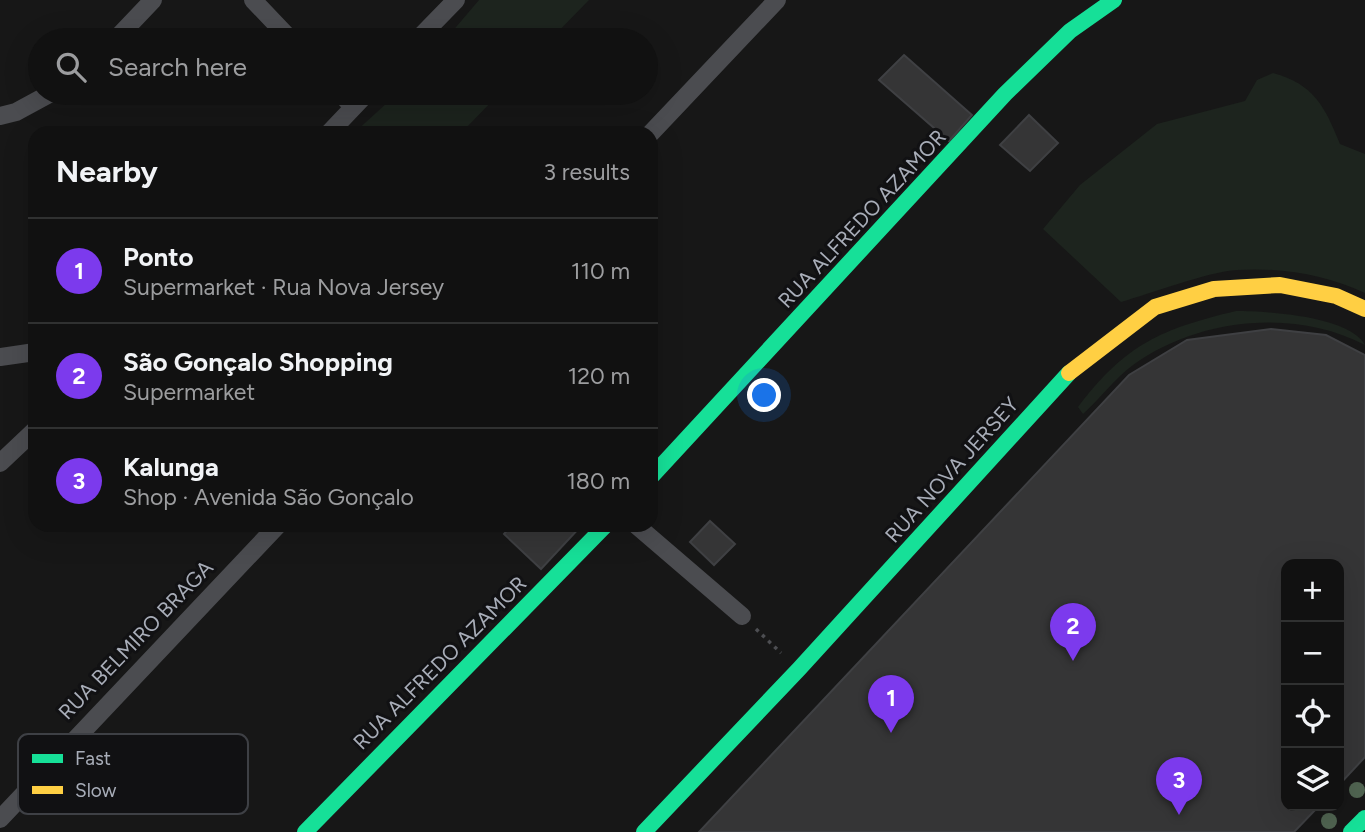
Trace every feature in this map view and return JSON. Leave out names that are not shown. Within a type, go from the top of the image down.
[{"type":"street","points":[[253,0],[280,28]]},
{"type":"street","points":[[429,28],[456,0]]},
{"type":"street","points":[[658,126],[777,0]]},
{"type":"street","name":"RUA ALFREDO AZAMOR","points":[[658,469],[1005,94],[1070,31],[1114,0]]},
{"type":"street","points":[[125,28],[149,1]]},
{"type":"street","points":[[0,116],[29,105]]},
{"type":"street","points":[[335,126],[353,107]]},
{"type":"street","name":"RUA NOVA JERSEY","points":[[644,832],[799,670],[1067,374],[1155,307],[1214,289],[1280,285],[1336,296],[1365,309]]},
{"type":"street","points":[[0,358],[28,353]]},
{"type":"street","points":[[0,463],[28,437]]},
{"type":"street","name":"RUA BELMIRO BRAGA","points":[[80,734],[271,532]]},
{"type":"street","name":"RUA ALFREDO AZAMOR","points":[[305,832],[599,532]]},
{"type":"street","points":[[644,532],[742,616]]},
{"type":"street","name":"RUA BELMIRO BRAGA","points":[[0,819],[18,800]]},
{"type":"street","points":[[1351,832],[1365,818]]},
{"type":"path","points":[[742,616],[799,670]]},
{"type":"shaded area","points":[[479,0],[589,0],[562,28],[455,28]]},
{"type":"shaded area","points":[[1273,73],[1299,84],[1308,91],[1323,108],[1340,144],[1365,154],[1365,293],[1319,277],[1253,269],[1225,272],[1179,283],[1121,302],[1043,229],[1080,185],[1157,124],[1245,101],[1257,80]]},
{"type":"shaded area","points":[[385,105],[488,105],[468,126],[362,126]]},
{"type":"shaded area","points":[[1236,311],[1286,314],[1326,321],[1356,335],[1365,345],[1337,333],[1308,326],[1278,323],[1216,328],[1159,349],[1126,370],[1083,414],[1078,407],[1112,368],[1147,342],[1186,325]]},
{"type":"building","points":[[904,55],[972,115],[949,141],[879,80]]},
{"type":"building","points":[[1029,115],[1058,143],[1030,171],[1000,145]]},
{"type":"building","points":[[1271,329],[1326,335],[1365,355],[1365,757],[1344,780],[1344,559],[1281,559],[1281,811],[1314,811],[1294,832],[699,832],[1129,375],[1187,340]]},
{"type":"building","points":[[710,521],[735,544],[714,565],[690,542]]},
{"type":"building","points":[[506,532],[575,532],[541,569],[504,534]]},
{"type":"traffic: fast","points":[[658,469],[1005,94],[1070,31],[1114,0]]},
{"type":"traffic: fast","points":[[644,832],[799,669],[1069,373]]},
{"type":"traffic: fast","points":[[305,832],[599,532]]},
{"type":"traffic: fast","points":[[1351,832],[1365,818]]},
{"type":"traffic: slow","points":[[1069,373],[1155,307],[1214,289],[1280,285],[1336,296],[1365,309]]},
{"type":"place","name":"São Gonçalo Shopping","points":[[1073,661]]},
{"type":"place","name":"Ponto","points":[[891,733]]},
{"type":"place","name":"Kalunga","points":[[1179,815]]}]
